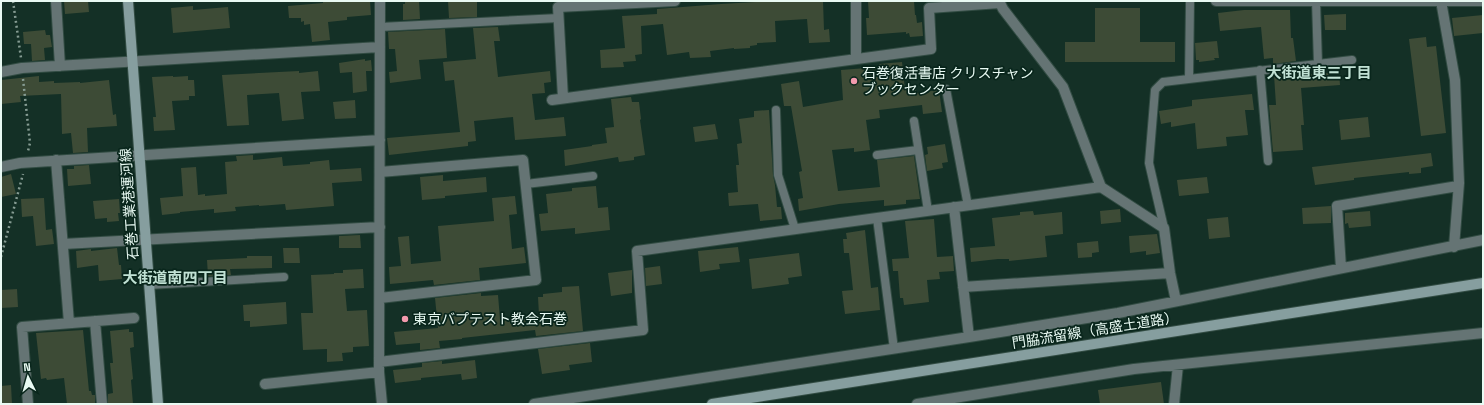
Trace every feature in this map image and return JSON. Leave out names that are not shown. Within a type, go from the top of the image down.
[{"type":"main road","name":"石巻工業港運河線","points":[[128,1],[158,404]]},
{"type":"main road","name":"門脇流留線（高盛土道路）","points":[[712,404],[1483,283]]},
{"type":"street","points":[[56,1],[60,66]]},
{"type":"street","points":[[380,1],[379,367],[382,404]]},
{"type":"street","points":[[563,98],[558,7],[675,1]]},
{"type":"street","points":[[856,1],[856,59]]},
{"type":"street","points":[[1215,1],[1483,1]]},
{"type":"street","points":[[1441,1],[1455,80],[1458,186],[1454,247]]},
{"type":"street","points":[[552,100],[931,49],[928,8],[1000,2],[1003,9],[1063,87],[1101,187],[1164,228],[1170,273],[1176,301]]},
{"type":"street","points":[[1,72],[22,68],[380,47]]},
{"type":"street","points":[[1,167],[27,162],[380,140]]},
{"type":"street","points":[[56,160],[69,323]]},
{"type":"street","points":[[380,172],[524,160],[536,280],[380,298]]},
{"type":"street","points":[[1342,268],[1337,206],[1458,186]]},
{"type":"street","points":[[265,384],[643,330],[637,251],[1101,187]]},
{"type":"street","points":[[954,207],[969,337]]},
{"type":"street","points":[[63,244],[380,227]]},
{"type":"street","points":[[534,404],[1118,313],[1483,240]]},
{"type":"street","points":[[963,287],[1170,273]]},
{"type":"street","points":[[28,404],[22,327],[134,318]]},
{"type":"street","points":[[95,321],[102,404]]},
{"type":"street","points":[[917,404],[946,402],[1134,370],[1483,333]]},
{"type":"street","points":[[1174,404],[1178,365]]},
{"type":"lane","points":[[1189,79],[1190,1]]},
{"type":"lane","points":[[1316,1],[1318,64]]},
{"type":"lane","points":[[380,27],[558,18]]},
{"type":"lane","points":[[1164,228],[1149,163],[1155,90],[1164,82],[1352,60]]},
{"type":"lane","points":[[1260,70],[1268,161]]},
{"type":"lane","points":[[946,89],[968,206]]},
{"type":"lane","points":[[776,110],[778,175],[795,229]]},
{"type":"lane","points":[[914,121],[928,211]]},
{"type":"lane","points":[[877,155],[918,150]]},
{"type":"lane","points":[[526,184],[593,176]]},
{"type":"lane","points":[[877,218],[894,348]]},
{"type":"lane","points":[[149,285],[284,277]]},
{"type":"path","points":[[1,258],[27,162],[30,143],[22,68],[12,1]]},
{"type":"building","points":[[64,1],[88,1],[89,12],[65,14]]},
{"type":"building","points":[[323,1],[370,1],[371,15],[347,17],[347,20],[328,22],[330,40],[312,42],[310,24],[304,25],[304,21],[301,22],[301,18],[289,18],[288,6],[323,3]]},
{"type":"building","points":[[405,1],[419,1],[420,19],[403,20],[403,4],[405,4]]},
{"type":"building","points":[[448,1],[477,1],[477,17],[449,18]]},
{"type":"building","points":[[772,1],[823,1],[824,30],[829,29],[830,42],[809,43],[807,19],[775,21],[776,42],[757,43],[757,45],[750,46],[750,48],[710,51],[711,57],[690,58],[689,52],[667,55],[663,24],[641,26],[642,54],[635,55],[636,61],[623,62],[624,67],[601,68],[600,50],[625,48],[622,16],[657,14],[657,9]]},
{"type":"building","points":[[868,1],[914,1],[917,23],[922,22],[923,36],[910,37],[909,33],[906,34],[906,32],[867,35],[866,18],[869,18]]},
{"type":"building","points":[[193,6],[193,10],[228,7],[230,28],[173,33],[171,8]]},
{"type":"building","points":[[1095,8],[1140,8],[1140,42],[1175,42],[1175,62],[1065,62],[1065,42],[1095,42]]},
{"type":"building","points":[[1244,10],[1290,10],[1291,38],[1293,38],[1296,61],[1273,64],[1273,58],[1264,59],[1261,27],[1220,31],[1218,13]]},
{"type":"building","points":[[1346,14],[1346,30],[1325,30],[1324,15]]},
{"type":"building","points":[[1483,15],[1483,33],[1454,36],[1452,18]]},
{"type":"building","points":[[498,27],[500,41],[494,41],[498,77],[550,71],[551,82],[544,83],[545,93],[532,94],[535,120],[564,117],[566,136],[515,140],[513,117],[474,121],[476,141],[468,142],[468,146],[389,155],[387,138],[460,132],[454,80],[445,81],[443,62],[476,59],[473,28]]},
{"type":"building","points":[[445,29],[447,58],[419,60],[421,79],[390,83],[389,72],[397,71],[395,49],[389,49],[388,32]]},
{"type":"building","points":[[45,30],[46,35],[50,35],[52,47],[44,48],[45,60],[32,61],[31,44],[24,44],[23,32]]},
{"type":"building","points":[[1426,37],[1427,47],[1436,46],[1446,133],[1421,136],[1409,39]]},
{"type":"building","points":[[1217,41],[1219,58],[1199,62],[1199,60],[1196,60],[1195,43]]},
{"type":"building","points":[[365,59],[365,61],[371,60],[372,71],[366,71],[367,91],[353,93],[352,72],[340,73],[339,63]]},
{"type":"building","points":[[902,62],[905,90],[916,90],[916,93],[939,90],[942,112],[923,114],[922,105],[879,110],[880,118],[866,120],[870,150],[854,152],[854,148],[832,150],[838,191],[880,187],[877,160],[914,156],[920,199],[906,200],[906,204],[884,206],[884,200],[839,204],[799,211],[798,199],[803,198],[799,172],[802,171],[791,106],[784,106],[781,84],[799,81],[803,107],[843,100],[841,70],[879,67],[879,64]]},
{"type":"building","points":[[299,71],[299,73],[318,71],[320,91],[301,92],[304,119],[282,121],[279,93],[247,95],[249,125],[227,126],[222,75]]},
{"type":"building","points":[[1297,72],[1298,75],[1339,72],[1340,85],[1301,88],[1304,125],[1301,125],[1303,150],[1273,152],[1269,105],[1276,105],[1274,75]]},
{"type":"building","points":[[39,76],[39,82],[54,81],[54,83],[80,83],[109,80],[113,115],[116,114],[117,126],[87,128],[88,152],[73,153],[71,133],[62,134],[61,94],[20,96],[21,102],[1,104],[1,80]]},
{"type":"building","points":[[188,76],[188,80],[194,80],[195,96],[189,96],[189,100],[172,101],[175,130],[154,131],[153,117],[156,117],[152,77]]},
{"type":"building","points":[[1252,94],[1254,110],[1245,110],[1248,135],[1226,137],[1227,146],[1197,149],[1195,123],[1171,127],[1171,122],[1161,124],[1159,111],[1192,106],[1192,100]]},
{"type":"building","points":[[631,97],[632,102],[639,102],[645,155],[634,157],[634,160],[619,162],[618,157],[565,166],[564,150],[607,143],[605,128],[614,127],[611,99]]},
{"type":"building","points":[[355,100],[356,118],[335,119],[333,102]]},
{"type":"building","points":[[769,110],[773,175],[777,207],[781,207],[782,219],[760,221],[758,204],[729,206],[728,193],[738,192],[736,165],[739,165],[737,144],[742,143],[739,119],[754,117],[754,111]]},
{"type":"building","points":[[1368,117],[1370,137],[1341,140],[1339,120]]},
{"type":"building","points":[[715,124],[718,139],[695,142],[693,127]]},
{"type":"building","points":[[945,144],[948,162],[942,163],[943,168],[927,171],[925,155],[928,154],[927,147]]},
{"type":"building","points":[[1431,153],[1433,166],[1421,168],[1421,173],[1409,174],[1409,172],[1354,178],[1354,180],[1315,185],[1312,167]]},
{"type":"building","points":[[253,155],[253,160],[282,157],[283,166],[310,164],[310,162],[329,160],[330,170],[361,168],[362,181],[332,183],[334,206],[286,210],[285,204],[259,205],[235,207],[236,211],[214,213],[214,209],[162,215],[160,198],[183,196],[181,168],[196,167],[198,195],[205,194],[205,196],[227,194],[225,162],[237,161],[236,156]]},
{"type":"building","points":[[89,165],[91,184],[68,186],[67,169],[74,169],[74,166]]},
{"type":"building","points":[[11,174],[16,194],[1,197],[1,177]]},
{"type":"building","points":[[443,175],[443,181],[486,177],[487,192],[422,200],[420,177]]},
{"type":"building","points":[[1207,177],[1209,193],[1179,196],[1177,180]]},
{"type":"building","points":[[596,186],[598,208],[608,207],[610,230],[575,234],[575,228],[541,231],[539,214],[548,213],[546,194],[572,191],[572,188]]},
{"type":"building","points":[[515,196],[517,214],[509,215],[512,249],[524,247],[526,263],[479,268],[480,280],[434,285],[433,280],[390,284],[389,267],[401,266],[398,237],[409,236],[411,264],[441,261],[438,226],[494,221],[492,198]]},
{"type":"building","points":[[44,198],[46,230],[52,229],[54,244],[36,246],[33,216],[22,217],[21,199]]},
{"type":"building","points":[[119,199],[119,221],[107,222],[107,218],[95,219],[93,201]]},
{"type":"building","points":[[1331,206],[1331,223],[1303,224],[1302,208]]},
{"type":"building","points":[[1120,209],[1121,222],[1101,224],[1100,211]]},
{"type":"building","points":[[1033,211],[1034,215],[1062,212],[1063,234],[1045,236],[1047,257],[1009,261],[1009,259],[998,259],[971,262],[970,248],[995,246],[992,218],[1020,215],[1020,212]]},
{"type":"building","points":[[1370,211],[1371,226],[1349,228],[1348,223],[1345,224],[1345,213]]},
{"type":"building","points":[[1228,217],[1230,237],[1209,239],[1207,219]]},
{"type":"building","points":[[934,219],[937,257],[953,256],[954,271],[939,272],[940,279],[927,280],[929,302],[904,305],[903,298],[900,298],[898,271],[893,271],[892,259],[909,258],[905,221]]},
{"type":"building","points":[[865,230],[871,288],[878,287],[880,310],[845,314],[842,291],[853,290],[849,253],[844,253],[843,239],[847,239],[846,233]]},
{"type":"building","points":[[1157,234],[1160,253],[1146,255],[1146,251],[1130,253],[1129,236]]},
{"type":"building","points":[[360,235],[361,248],[339,248],[339,236]]},
{"type":"building","points":[[1098,241],[1099,252],[1092,253],[1092,257],[1078,258],[1077,243]]},
{"type":"building","points":[[738,247],[740,262],[719,264],[720,269],[700,272],[698,251]]},
{"type":"building","points":[[117,248],[119,265],[121,265],[122,279],[99,281],[98,265],[77,268],[76,251]]},
{"type":"building","points":[[283,248],[299,248],[300,263],[284,263]]},
{"type":"building","points":[[799,253],[802,276],[788,278],[789,284],[752,289],[749,259]]},
{"type":"building","points":[[247,256],[272,256],[272,268],[230,269],[231,275],[208,276],[207,260],[247,258]]},
{"type":"building","points":[[660,266],[662,284],[646,286],[645,268]]},
{"type":"building","points":[[363,269],[364,288],[345,289],[347,311],[367,310],[369,346],[353,347],[353,352],[342,353],[343,361],[327,362],[327,349],[303,350],[301,313],[313,313],[311,275],[343,273],[343,270]]},
{"type":"building","points":[[632,270],[632,293],[611,296],[608,273]]},
{"type":"building","points":[[579,286],[583,331],[536,336],[535,330],[462,338],[439,341],[440,348],[420,350],[420,343],[396,345],[394,332],[438,328],[435,298],[481,293],[481,296],[498,295],[500,319],[539,315],[538,297],[543,297],[543,294],[562,292],[562,287]]},
{"type":"building","points":[[17,289],[18,307],[1,308],[1,290]]},
{"type":"building","points":[[286,302],[287,324],[250,327],[250,321],[244,321],[243,305]]},
{"type":"building","points":[[129,329],[129,332],[133,332],[134,347],[130,348],[133,379],[131,380],[133,404],[108,404],[108,394],[113,393],[110,363],[113,363],[110,331]]},
{"type":"building","points":[[83,330],[89,391],[91,391],[92,395],[95,395],[95,404],[67,404],[64,378],[47,380],[46,378],[41,379],[36,333]]},
{"type":"building","points":[[590,343],[592,362],[569,365],[570,370],[542,374],[538,349]]},
{"type":"building","points":[[475,360],[477,378],[462,380],[461,374],[421,378],[421,380],[395,383],[393,370],[422,367],[422,363],[442,361],[442,364]]},
{"type":"building","points":[[1161,382],[1164,404],[1100,404],[1098,390]]},
{"type":"building","points":[[11,385],[12,404],[1,404],[1,386]]},
{"type":"place","name":"石巻復活書店 クリスチャン ブックセンター","points":[[854,81]]},
{"type":"place","name":"東京バプテスト教会石巻","points":[[405,319]]},
{"type":"district","name":"大街道東三丁目","points":[[1319,73]]},
{"type":"district","name":"大街道南四丁目","points":[[175,278]]}]
